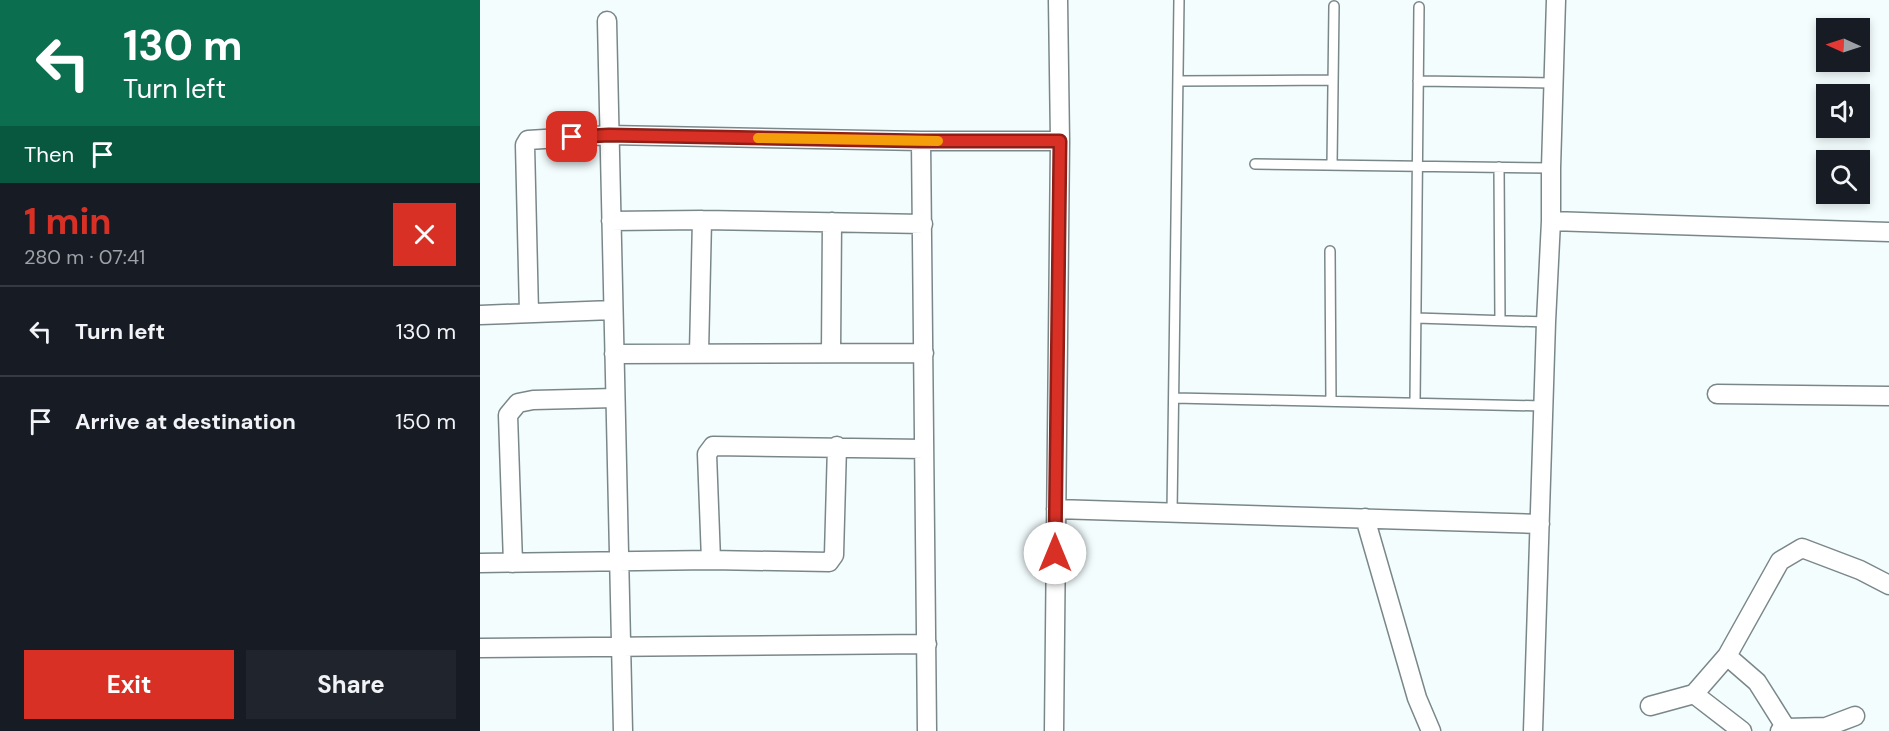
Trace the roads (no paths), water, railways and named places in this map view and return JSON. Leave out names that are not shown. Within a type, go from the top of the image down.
[{"type":"street","points":[[1054,731],[1060,141],[1058,0]]},
{"type":"street","points":[[1533,731],[1551,221],[1556,0]]},
{"type":"street","points":[[607,21],[623,731]]},
{"type":"street","points":[[529,313],[525,145],[528,140],[609,135],[921,141],[1060,141]]},
{"type":"street","points":[[921,141],[927,731]]},
{"type":"street","points":[[611,221],[702,220],[923,224]]},
{"type":"street","points":[[699,353],[702,220]]},
{"type":"street","points":[[1551,221],[1889,232]]},
{"type":"street","points":[[831,352],[832,222]]},
{"type":"street","points":[[480,315],[613,310]]},
{"type":"street","points":[[614,354],[924,353]]},
{"type":"street","points":[[1717,394],[1889,396]]},
{"type":"street","points":[[513,562],[508,415],[518,403],[533,400],[615,398]]},
{"type":"street","points":[[711,560],[707,453],[713,446],[924,448]]},
{"type":"street","points":[[480,563],[711,560],[829,562],[834,555],[837,446]]},
{"type":"street","points":[[1056,509],[1539,524]]},
{"type":"street","points":[[1365,518],[1417,698],[1431,731]]},
{"type":"street","points":[[1650,706],[1694,694],[1727,656],[1780,561],[1802,548],[1860,570],[1889,585]]},
{"type":"street","points":[[480,648],[927,644]]},
{"type":"street","points":[[1727,656],[1757,682],[1784,730],[1826,727],[1855,716]]},
{"type":"street","points":[[1694,694],[1742,731]]},
{"type":"lane","points":[[1172,512],[1179,0]]},
{"type":"lane","points":[[1332,165],[1334,6]]},
{"type":"lane","points":[[1415,403],[1419,7]]},
{"type":"lane","points":[[1178,81],[1333,80]]},
{"type":"lane","points":[[1418,81],[1553,83]]},
{"type":"lane","points":[[1255,164],[1551,168]]},
{"type":"lane","points":[[1498,167],[1500,320]]},
{"type":"lane","points":[[1330,251],[1331,401]]},
{"type":"lane","points":[[1416,318],[1546,321]]},
{"type":"lane","points":[[1174,398],[1543,406]]}]
